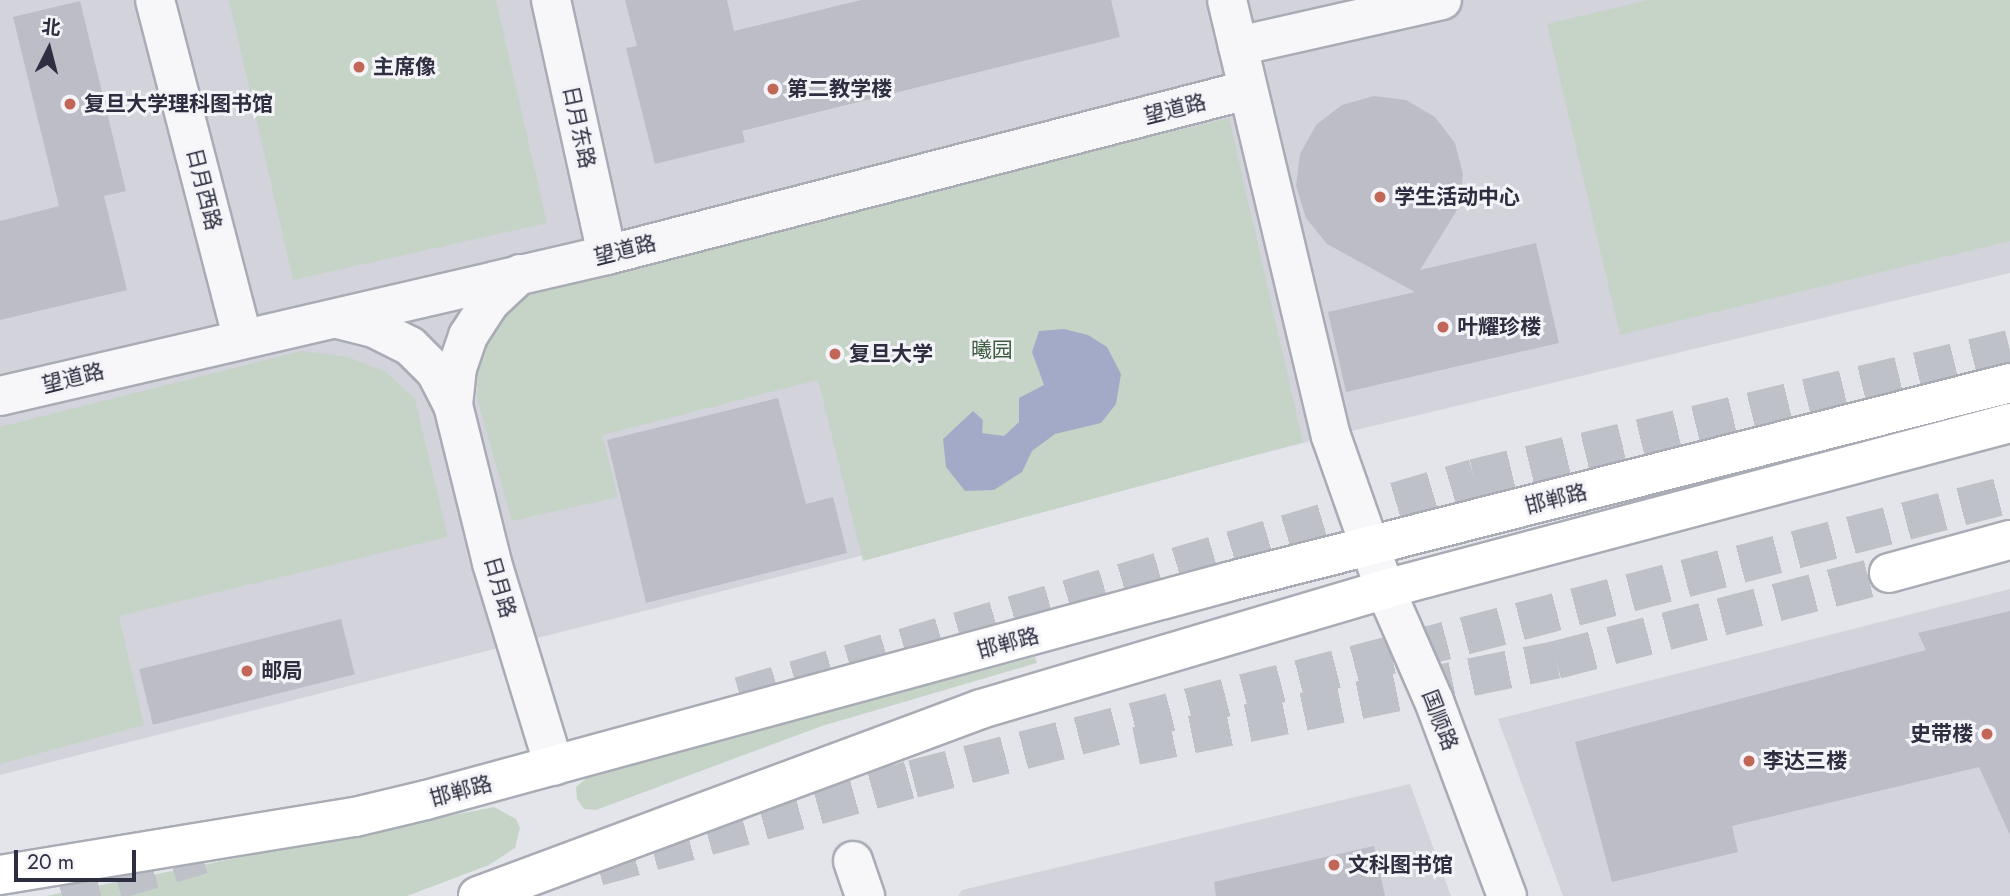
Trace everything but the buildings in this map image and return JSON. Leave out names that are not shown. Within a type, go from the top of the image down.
[{"type":"main road","name":"邯郸路","points":[[1,880],[402,806],[1371,546],[2010,383]]},
{"type":"main road","name":"邯郸路","points":[[478,896],[981,709],[1385,589],[2010,423]]},
{"type":"main road","points":[[1889,573],[2010,540]]},
{"type":"street","name":"日月西路","points":[[155,0],[242,336]]},
{"type":"street","name":"日月东路","points":[[551,0],[607,255]]},
{"type":"street","name":"国顺路","points":[[1227,0],[1331,436],[1385,589],[1434,701],[1507,896]]},
{"type":"street","points":[[1238,46],[1442,0]]},
{"type":"street","name":"望道路","points":[[0,396],[242,336],[338,319],[607,255],[1247,90]]},
{"type":"street","points":[[453,405],[457,368],[468,336],[490,302],[520,274]]},
{"type":"street","points":[[338,319],[374,328],[410,346],[436,372],[453,405]]},
{"type":"street","name":"日月路","points":[[453,405],[492,563],[554,766]]},
{"type":"shaded area","name":"复旦大学","points":[[0,0],[2010,0],[2010,273],[1331,436],[0,775]]},
{"type":"shaded area","points":[[2010,589],[2010,896],[1563,896],[1498,719]]},
{"type":"shaded area","points":[[1410,784],[1451,896],[958,896],[962,890]]},
{"type":"green space","points":[[229,0],[496,0],[547,223],[293,280]]},
{"type":"green space","points":[[1648,0],[2010,0],[2010,241],[1620,335],[1547,24]]},
{"type":"green space","name":"曦园","points":[[1229,118],[1303,442],[863,561],[818,380],[602,435],[618,497],[512,521],[477,398],[478,361],[494,326],[525,298],[563,278]]},
{"type":"green space","points":[[302,351],[348,357],[386,372],[415,399],[448,537],[119,616],[144,725],[0,764],[0,427]]},
{"type":"green space","points":[[1035,657],[1037,663],[822,726],[596,810],[584,809],[577,799],[576,787],[595,771]]},
{"type":"green space","points":[[494,807],[516,819],[520,828],[515,848],[489,865],[407,896],[46,896]]},
{"type":"water","points":[[1064,329],[1088,335],[1107,347],[1121,374],[1116,404],[1101,423],[1055,434],[1032,451],[1022,472],[994,490],[965,491],[946,467],[943,439],[973,411],[983,420],[982,433],[1004,436],[1019,422],[1019,398],[1044,385],[1032,352],[1039,331]]},
{"type":"tunnel","points":[[740,696],[1474,478],[2010,349]]},
{"type":"tunnel","points":[[598,867],[913,779],[2010,494]]},
{"type":"tunnel","points":[[1136,746],[1556,660],[1889,573]]},
{"type":"tunnel","points":[[62,896],[202,855]]},
{"type":"place","name":"主席像","points":[[359,67]]},
{"type":"place","name":"第二教学楼","points":[[773,89]]},
{"type":"place","name":"复旦大学理科图书馆","points":[[70,104]]},
{"type":"place","name":"学生活动中心","points":[[1380,197]]},
{"type":"place","name":"叶耀珍楼","points":[[1443,327]]},
{"type":"place","name":"复旦大学","points":[[835,354]]},
{"type":"place","name":"邮局","points":[[247,671]]},
{"type":"place","name":"史带楼","points":[[1987,734]]},
{"type":"place","name":"李达三楼","points":[[1749,761]]},
{"type":"place","name":"文科图书馆","points":[[1334,865]]}]
